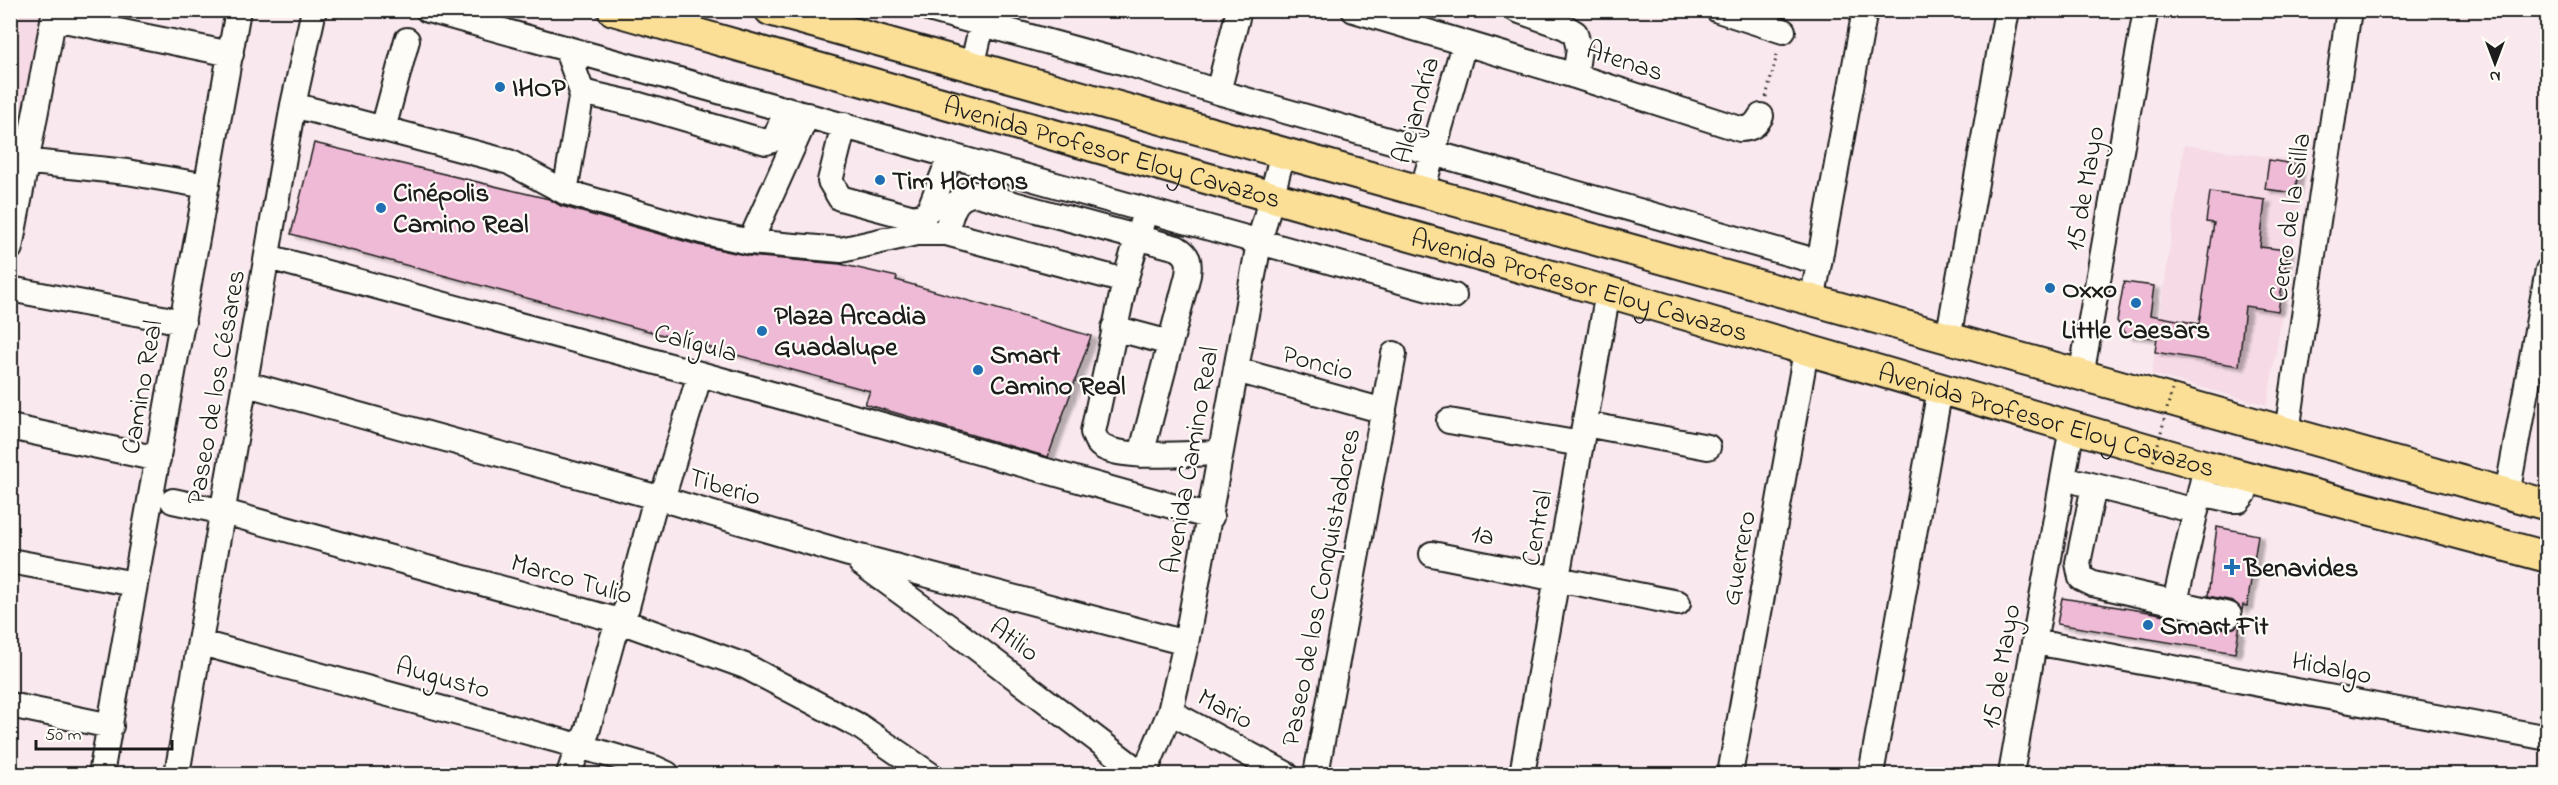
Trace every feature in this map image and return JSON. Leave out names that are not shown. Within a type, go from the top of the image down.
[{"type":"main road","name":"Avenida Profesor Eloy Cavazos","points":[[613,10],[1608,292],[2072,427],[2201,490],[2249,477],[2547,557]]},
{"type":"main road","name":"Avenida Profesor Eloy Cavazos","points":[[770,10],[808,16],[972,67],[2547,505]]},
{"type":"street","name":"Camino Real","points":[[101,774],[238,10]]},
{"type":"street","name":"Paseo de los Césares","points":[[177,774],[247,384],[293,105],[314,10]]},
{"type":"street","points":[[428,10],[1454,296]]},
{"type":"street","points":[[932,10],[984,17],[1218,92],[1819,262]]},
{"type":"street","points":[[1218,92],[1239,10]]},
{"type":"street","name":"Atenas","points":[[1354,10],[1382,15],[1464,44],[1575,76],[1740,129],[1755,126],[1761,116]]},
{"type":"street","points":[[1516,10],[1565,27],[1575,33],[1579,49],[1575,76]]},
{"type":"street","points":[[1718,10],[1783,31]]},
{"type":"street","points":[[1812,302],[1865,10]]},
{"type":"street","points":[[1948,339],[2007,10]]},
{"type":"street","name":"15 de Mayo","points":[[2081,376],[2146,10]]},
{"type":"street","name":"Cerro de la Silla","points":[[2287,432],[2349,10]]},
{"type":"street","points":[[10,248],[19,160],[55,14],[231,54]]},
{"type":"street","points":[[972,67],[984,17]]},
{"type":"street","points":[[383,129],[407,40]]},
{"type":"street","name":"Alejandría","points":[[1422,191],[1464,44]]},
{"type":"street","points":[[565,192],[582,92],[566,48]]},
{"type":"street","points":[[582,92],[639,105],[766,142],[776,136],[797,112]]},
{"type":"street","points":[[293,105],[509,162],[565,192],[701,231],[750,242],[841,250],[916,233],[946,233],[1125,281]]},
{"type":"street","points":[[750,242],[797,112]]},
{"type":"street","points":[[844,125],[830,181],[840,198],[914,218],[924,215],[930,208],[951,155]]},
{"type":"street","name":"Avenida Camino Real","points":[[1143,774],[1170,712],[1186,643],[1260,243],[1283,153]]},
{"type":"street","points":[[19,160],[127,172],[207,186]]},
{"type":"street","points":[[946,233],[955,204],[964,196],[977,194],[1185,252],[1188,258],[1188,275],[1141,455]]},
{"type":"street","points":[[1145,211],[1125,281],[1093,432],[1096,441],[1102,447],[1141,455],[1220,453]]},
{"type":"street","name":"Calígula","points":[[268,257],[700,374],[1211,517]]},
{"type":"street","points":[[2507,494],[2547,270]]},
{"type":"street","points":[[10,289],[183,321]]},
{"type":"street","name":"Central","points":[[1522,774],[1608,292]]},
{"type":"street","points":[[1114,328],[1170,343]]},
{"type":"street","name":"Guerrero","points":[[1730,774],[1806,351]]},
{"type":"street","name":"Paseo de los Conquistadores","points":[[1316,774],[1394,354]]},
{"type":"street","name":"Poncio","points":[[1236,370],[1384,411]]},
{"type":"street","points":[[569,774],[579,746],[587,732],[613,637],[627,607],[653,509],[666,486],[700,374]]},
{"type":"street","name":"Tiberio","points":[[247,384],[659,498],[849,554],[1186,643]]},
{"type":"street","points":[[1871,774],[1940,389]]},
{"type":"street","points":[[1449,421],[1708,447]]},
{"type":"street","points":[[10,427],[158,459]]},
{"type":"street","name":"15 de Mayo","points":[[2011,774],[2072,427]]},
{"type":"street","points":[[2062,478],[2094,486],[2201,490],[2175,602]]},
{"type":"street","points":[[2094,486],[2078,564],[2081,578],[2093,584],[2229,615]]},
{"type":"street","name":"Marco Tulio","points":[[173,501],[224,512],[620,621],[746,666],[859,726],[928,774]]},
{"type":"street","name":"Atilio","points":[[849,554],[1143,774]]},
{"type":"street","name":"1a","points":[[1432,554],[1678,603]]},
{"type":"street","points":[[10,561],[135,584]]},
{"type":"street","name":"Hidalgo","points":[[2035,642],[2547,738]]},
{"type":"street","name":"Augusto","points":[[201,643],[579,746],[668,774]]},
{"type":"street","points":[[10,705],[111,726]]},
{"type":"street","name":"Mario","points":[[1170,712],[1286,774]]},
{"type":"path","points":[[1761,116],[1783,31]]},
{"type":"path","points":[[2152,467],[2174,382]]},
{"type":"shaded area","points":[[11,11],[48,11],[20,146],[11,144]]},
{"type":"shaded area","points":[[2184,145],[2307,162],[2267,405],[2152,374]]},
{"type":"building","points":[[314,143],[549,199],[561,206],[698,245],[749,256],[840,264],[897,277],[896,280],[1091,336],[1048,457],[865,404],[870,391],[291,234]]},
{"type":"building","points":[[2269,160],[2299,165],[2295,193],[2265,189]]},
{"type":"building","points":[[2210,192],[2265,200],[2260,247],[2288,250],[2278,311],[2245,306],[2239,366],[2155,352],[2157,338],[2127,335],[2117,321],[2124,282],[2154,286],[2150,315],[2199,324],[2214,223],[2206,222]]},
{"type":"building","name":"Benavides","points":[[2217,527],[2258,535],[2247,606],[2243,605],[2242,610],[2233,601],[2208,596]]},
{"type":"building","name":"Smart Fit","points":[[2062,598],[2155,613],[2226,629],[2240,624],[2235,653],[2057,624]]},
{"type":"place","name":"IHOP","points":[[500,87]]},
{"type":"place","name":"Tim Hortons","points":[[880,180]]},
{"type":"place","name":"Cinépolis Camino Real","points":[[381,208]]},
{"type":"place","name":"Oxxo","points":[[2050,288]]},
{"type":"place","name":"Little Caesars","points":[[2136,303]]},
{"type":"place","name":"Plaza Arcadia Guadalupe","points":[[762,331]]},
{"type":"place","name":"Smart Camino Real","points":[[978,370]]},
{"type":"place","name":"Benavides","points":[[2232,567]]},
{"type":"place","name":"Smart Fit","points":[[2148,625]]}]
